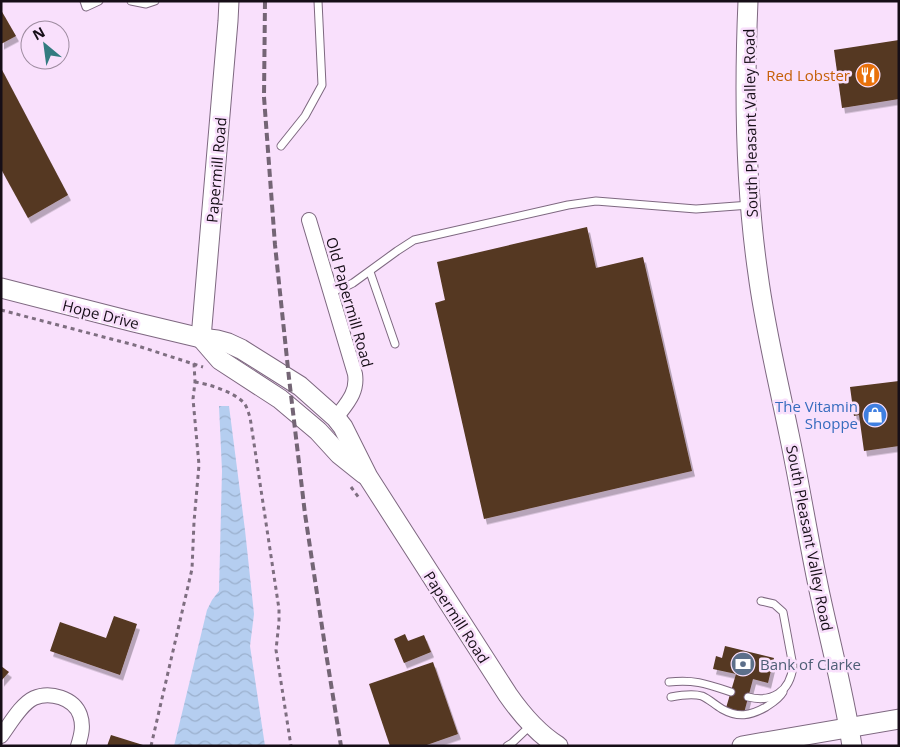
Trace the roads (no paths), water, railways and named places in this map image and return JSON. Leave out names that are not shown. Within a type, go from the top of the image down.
[{"type":"main road","name":"Papermill Road","points":[[229,1],[202,338],[220,360],[280,399],[318,431],[346,460],[368,478]]},
{"type":"main road","name":"South Pleasant Valley Road","points":[[748,1],[747,146],[758,272],[765,320],[851,737]]},
{"type":"main road","name":"Hope Drive","points":[[1,288],[202,338]]},
{"type":"main road","name":"Papermill Road","points":[[202,338],[217,340],[241,349],[300,386],[336,418],[349,438],[368,478],[508,695],[531,725],[558,746]]},
{"type":"main road","points":[[742,746],[851,737],[899,719]]},
{"type":"street","name":"Old Papermill Road","points":[[309,220],[355,374],[356,388],[336,418]]},
{"type":"street","points":[[1,736],[24,704],[34,698],[54,695],[63,698],[73,705],[80,714],[82,735],[78,746]]},
{"type":"lane","points":[[84,1],[86,7],[99,1]]},
{"type":"lane","points":[[131,1],[146,4],[155,1]]},
{"type":"lane","points":[[281,146],[305,116],[322,85],[318,1]]},
{"type":"lane","points":[[330,292],[353,283],[414,240],[568,205],[596,201],[696,209],[751,205]]},
{"type":"lane","points":[[370,272],[395,344]]},
{"type":"lane","points":[[671,697],[703,696],[724,710],[744,716],[761,710],[781,696],[788,685],[793,666],[783,612],[774,604],[762,601]]},
{"type":"lane","points":[[669,682],[693,681],[731,692]]},
{"type":"lane","points":[[748,697],[758,700],[767,698],[781,692],[788,685]]},
{"type":"lane","points":[[507,746],[531,725]]},
{"type":"water","points":[[219,406],[229,406],[254,614],[250,646],[265,746],[174,746],[207,610],[219,591],[222,471]]},
{"type":"railway","points":[[265,1],[264,97],[275,245],[305,514],[341,746]]},
{"type":"place","name":"Red Lobster","points":[[868,75]]},
{"type":"place","name":"The Vitamin Shoppe","points":[[875,415]]},
{"type":"place","name":"Bank of Clarke","points":[[743,664]]}]
